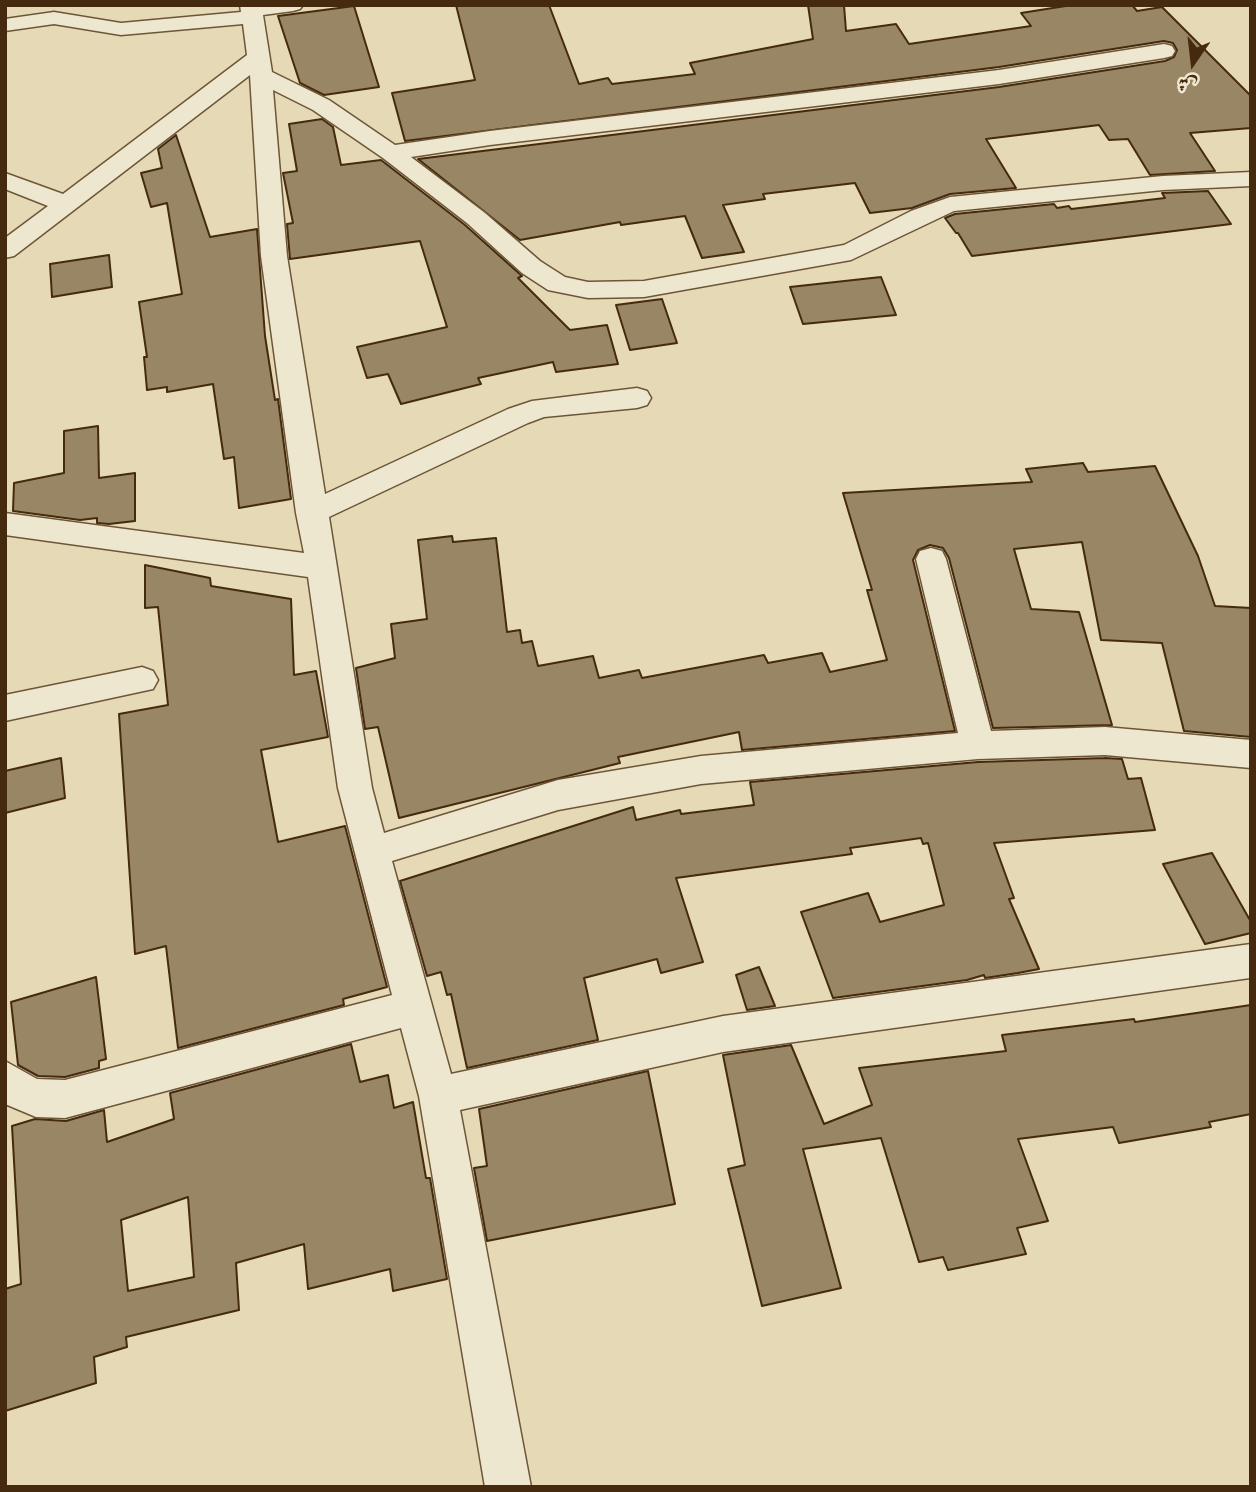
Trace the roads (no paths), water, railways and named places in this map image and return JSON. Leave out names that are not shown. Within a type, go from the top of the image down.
[{"type":"street","points":[[5,25],[54,18],[121,29],[293,5]]},
{"type":"street","points":[[252,11],[260,66],[274,256],[311,513],[355,788],[438,1096],[508,1487]]},
{"type":"street","points":[[391,153],[490,138],[999,77],[1164,51]]},
{"type":"street","points":[[260,66],[391,153],[476,218],[531,267],[557,284],[588,290],[644,289],[851,252],[920,216],[950,204],[1163,183],[1251,179]]},
{"type":"street","points":[[5,250],[65,204],[260,66]]},
{"type":"street","points":[[5,180],[65,204]]},
{"type":"street","points":[[311,513],[518,416],[542,408],[637,398]]},
{"type":"street","points":[[5,524],[320,567]]},
{"type":"street","points":[[931,559],[978,745]]},
{"type":"street","points":[[5,708],[142,680]]},
{"type":"street","points":[[372,852],[558,795],[701,770],[978,745],[1105,741],[1251,754]]},
{"type":"street","points":[[438,1096],[723,1034],[1250,961]]},
{"type":"street","points":[[15,1094],[65,1099],[414,1007]]}]
